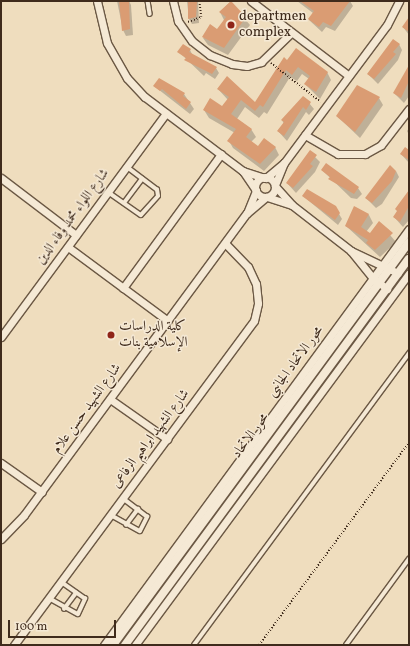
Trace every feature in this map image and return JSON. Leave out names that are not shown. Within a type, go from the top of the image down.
[{"type":"street","points":[[97,1],[107,43],[119,67],[136,88],[166,113],[243,171],[256,191],[267,197],[292,205]]},
{"type":"street","points":[[173,1],[178,21],[192,41],[217,59],[247,66],[266,59],[291,33]]},
{"type":"street","points":[[251,1],[349,76]]},
{"type":"street","points":[[265,178],[284,163],[387,25],[399,1]]},
{"type":"street","points":[[305,135],[338,154],[365,154],[381,145],[409,108]]},
{"type":"street","name":"شارع اللواء محمد وفاء الدين","points":[[1,337],[166,113]]},
{"type":"street","points":[[123,288],[221,154]]},
{"type":"street","name":"شارع الشهيد حسن علام","points":[[247,213],[267,197],[275,186],[284,163]]},
{"type":"street","points":[[243,171],[265,178],[275,186],[292,205],[351,251],[376,281],[387,288]]},
{"type":"street","points":[[1,178],[76,235]]},
{"type":"street","name":"شارع الشهيد حسن علام","points":[[1,539],[42,492],[247,213],[256,191],[257,182],[265,178]]},
{"type":"street","points":[[387,266],[409,229]]},
{"type":"street","name":"محور الاتحاد","points":[[113,645],[387,266],[409,242]]},
{"type":"street","name":"شارع الشهيد ابراهيم الرفاعى","points":[[14,645],[249,330],[257,312],[258,293],[253,275],[225,243]]},
{"type":"street","points":[[68,247],[168,321]]},
{"type":"street","points":[[351,251],[387,266],[398,273]]},
{"type":"street","name":"محور الاتحاد","points":[[125,645],[409,259]]},
{"type":"street","points":[[135,645],[409,273]]},
{"type":"street","name":"محور الاتحاد الجانبى","points":[[104,645],[376,281]]},
{"type":"street","points":[[110,399],[167,439]]},
{"type":"street","points":[[1,463],[42,492]]},
{"type":"lane","points":[[148,1],[150,14]]},
{"type":"lane","points":[[108,192],[139,214],[145,213],[159,194],[126,167]]},
{"type":"lane","points":[[124,203],[142,179]]},
{"type":"lane","points":[[194,645],[409,353]]},
{"type":"lane","points":[[111,515],[126,525],[140,531],[148,518],[123,499]]},
{"type":"lane","points":[[126,525],[138,509]]},
{"type":"lane","points":[[346,645],[409,559]]},
{"type":"lane","points":[[49,598],[64,609],[78,614],[86,601],[61,582]]},
{"type":"lane","points":[[64,609],[76,593]]},
{"type":"path","points":[[178,21],[200,18],[199,1]]},
{"type":"path","points":[[266,59],[327,106]]},
{"type":"path","points":[[259,645],[409,442]]},
{"type":"building","points":[[119,1],[129,1],[130,29],[122,31]]},
{"type":"building","points":[[188,1],[197,1],[196,17],[188,19]]},
{"type":"building","name":"departmen complex","points":[[231,1],[246,17],[224,48],[202,37],[210,24],[217,29],[226,17],[219,12]]},
{"type":"building","points":[[300,1],[350,1],[331,26],[323,22],[319,27],[308,19],[314,11]]},
{"type":"building","points":[[409,17],[409,32],[402,27]]},
{"type":"building","points":[[393,39],[400,44],[393,52],[396,54],[374,79],[367,74]]},
{"type":"building","points":[[183,44],[191,49],[189,52],[217,67],[212,74],[184,60],[186,58],[177,52]]},
{"type":"building","points":[[296,48],[328,72],[316,92],[304,84],[310,76],[298,67],[292,75],[286,70],[263,107],[260,105],[255,111],[241,100],[231,114],[252,129],[246,137],[258,146],[264,138],[276,147],[260,164],[227,141],[236,129],[203,110],[210,98],[222,106],[229,97],[217,89],[227,76],[255,102],[284,57],[287,60]]},
{"type":"building","points":[[409,65],[409,81],[401,98],[393,93]]},
{"type":"building","points":[[159,78],[185,93],[183,96],[191,102],[186,109],[162,89],[160,91],[153,86]]},
{"type":"building","points":[[357,85],[380,97],[355,132],[336,116]]},
{"type":"building","points":[[303,96],[311,102],[306,110],[303,107],[284,136],[277,131],[284,122],[281,120]]},
{"type":"building","points":[[405,147],[409,150],[409,160],[400,154]]},
{"type":"building","points":[[310,150],[317,155],[310,164],[313,166],[293,188],[286,183]]},
{"type":"building","points":[[326,163],[359,187],[354,194],[328,179],[330,177],[321,170]]},
{"type":"building","points":[[390,165],[396,171],[392,181],[372,203],[365,198]]},
{"type":"building","points":[[307,189],[336,206],[340,213],[335,220],[302,196]]},
{"type":"building","points":[[409,190],[409,206],[400,222],[393,217],[397,211],[395,209]]},
{"type":"building","points":[[354,206],[369,214],[361,227],[370,233],[379,221],[393,233],[375,250],[366,243],[368,240],[345,226]]},
{"type":"place","name":"departmen complex","points":[[231,25]]},
{"type":"place","name":"كلية الدراسات الإسلامية بنات","points":[[111,335]]}]
